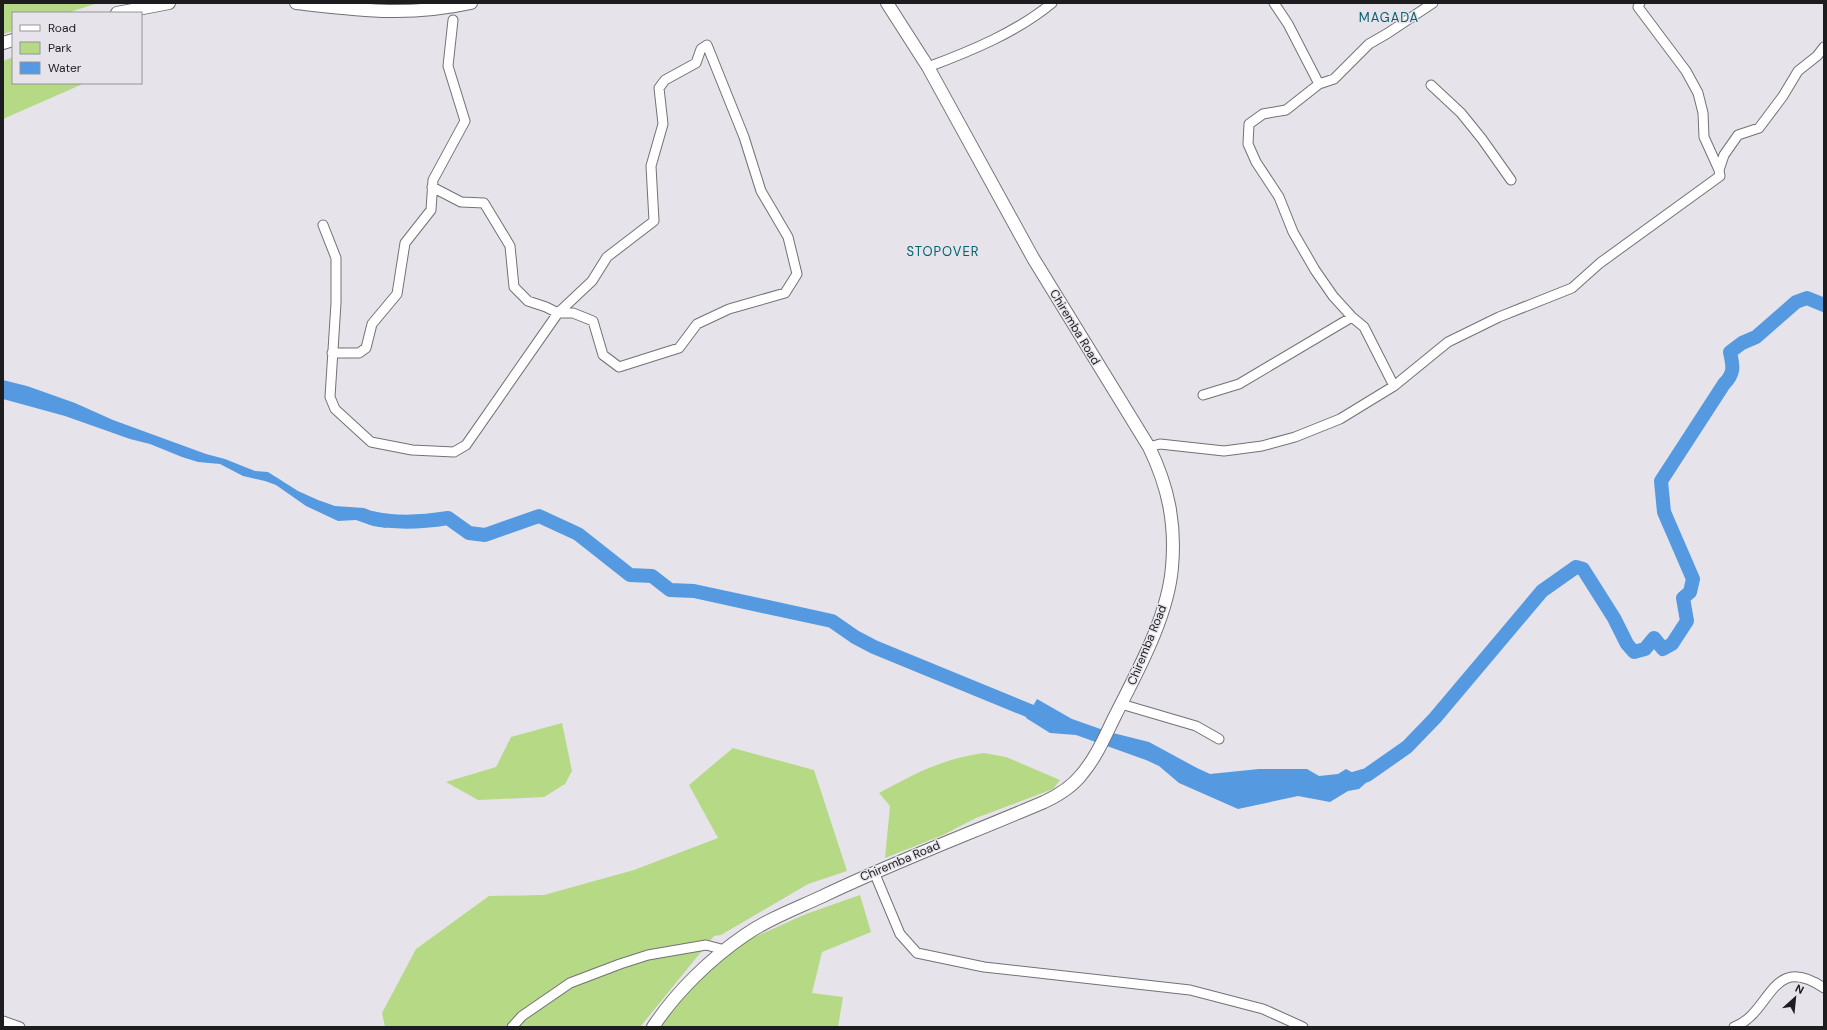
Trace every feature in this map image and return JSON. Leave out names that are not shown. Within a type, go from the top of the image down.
[{"type":"main road","points":[[122,12],[169,3]]},
{"type":"main road","points":[[296,3],[373,12],[398,12],[446,9],[471,3]]},
{"type":"main road","name":"Chiremba Road","points":[[654,1027],[681,993],[725,950],[746,934],[772,919],[874,872],[1059,795],[1068,789],[1082,774],[1099,750],[1157,626],[1170,583],[1172,567],[1172,521],[1169,500],[1158,466],[1149,447],[1033,258],[928,67],[887,3]]},
{"type":"street","points":[[928,67],[974,50],[1041,12],[1052,3]]},
{"type":"street","points":[[1274,3],[1288,24],[1319,84]]},
{"type":"street","points":[[1394,386],[1364,327],[1333,296],[1314,270],[1293,232],[1279,197],[1256,162],[1248,144],[1249,124],[1263,114],[1286,110],[1319,84],[1334,79],[1369,44],[1433,3]]},
{"type":"street","points":[[1149,447],[1160,444],[1224,451],[1262,446],[1295,437],[1340,419],[1394,386],[1448,342],[1499,317],[1572,288],[1600,263],[1720,176],[1719,170],[1704,137],[1703,113],[1698,93],[1686,71],[1638,7],[1640,3]]},
{"type":"street","points":[[332,353],[359,352],[366,348],[372,324],[396,294],[405,243],[431,210],[433,180],[465,121],[448,66],[453,20]]},
{"type":"street","points":[[323,225],[336,258],[336,303],[330,397],[335,409],[371,442],[412,450],[454,452],[466,446],[558,313],[592,281],[607,257],[654,221],[651,166],[663,124],[659,88],[665,80],[696,63],[701,49],[708,44],[744,137],[761,191],[788,237],[797,274],[786,293],[728,309],[697,324],[679,348],[619,367],[603,355],[593,321],[573,313],[558,313],[528,301],[514,287],[510,246],[484,203],[460,202],[432,187]]},
{"type":"street","points":[[1719,170],[1724,154],[1738,135],[1759,128],[1798,71],[1817,56],[1824,47]]},
{"type":"street","points":[[1431,85],[1458,109],[1482,139],[1511,180]]},
{"type":"street","points":[[1203,395],[1239,384],[1352,316]]},
{"type":"street","points":[[1121,704],[1196,726],[1219,739]]},
{"type":"street","points":[[874,872],[900,934],[917,953],[984,967],[1190,990],[1263,1009],[1304,1027]]},
{"type":"street","points":[[512,1027],[522,1016],[570,983],[620,964],[648,955],[706,945],[725,950]]},
{"type":"street","points":[[1734,1027],[1756,1011],[1776,985],[1791,976],[1810,979],[1824,988]]},
{"type":"street","points":[[3,1021],[20,1027]]},
{"type":"green space","points":[[3,3],[98,3],[70,12],[12,12],[12,31],[3,34]]},
{"type":"green space","points":[[12,57],[12,84],[83,84],[3,119],[3,61]]},
{"type":"green space","points":[[562,723],[572,771],[565,784],[544,797],[478,800],[446,782],[496,767],[511,737]]},
{"type":"green space","points":[[733,748],[814,770],[847,871],[808,884],[721,935],[714,936],[640,1027],[385,1027],[382,1013],[416,949],[489,896],[544,895],[634,870],[718,838],[689,785]]},
{"type":"green space","points":[[984,753],[1006,757],[1060,780],[1053,789],[976,818],[943,835],[885,858],[890,806],[879,793],[905,779],[942,763]]},
{"type":"green space","points":[[860,895],[871,932],[822,952],[812,993],[843,997],[838,1027],[658,1027],[694,984],[741,943],[806,914]]},
{"type":"water","points":[[3,380],[27,386],[75,403],[113,420],[206,454],[225,459],[255,471],[268,472],[298,491],[318,500],[335,506],[364,508],[390,518],[386,528],[373,526],[356,520],[338,521],[306,506],[276,485],[243,476],[220,464],[198,462],[150,444],[130,439],[65,416],[3,399]]},
{"type":"water","points":[[1037,699],[1072,719],[1109,732],[1149,742],[1210,774],[1259,769],[1307,769],[1319,776],[1338,774],[1346,769],[1368,781],[1359,789],[1348,791],[1330,802],[1298,796],[1238,809],[1179,783],[1159,766],[1146,760],[1076,735],[1050,733],[1026,718]]},
{"type":"waterway","points":[[1343,782],[1367,775],[1407,747],[1435,718],[1542,591],[1576,567],[1583,569],[1614,618],[1627,644],[1634,652],[1645,649],[1654,638],[1663,649],[1672,644],[1687,621],[1683,598],[1690,592],[1693,579],[1664,512],[1661,481],[1732,373],[1730,352],[1742,343],[1756,337],[1796,302],[1807,298],[1824,305]]},
{"type":"waterway","points":[[372,518],[410,522],[448,518],[469,533],[485,535],[539,516],[578,534],[630,575],[652,576],[670,590],[694,591],[832,621],[855,637],[874,647],[1047,718]]},
{"type":"district","name":"MAGADA","points":[[1389,17]]},
{"type":"district","name":"STOPOVER","points":[[943,251]]}]
